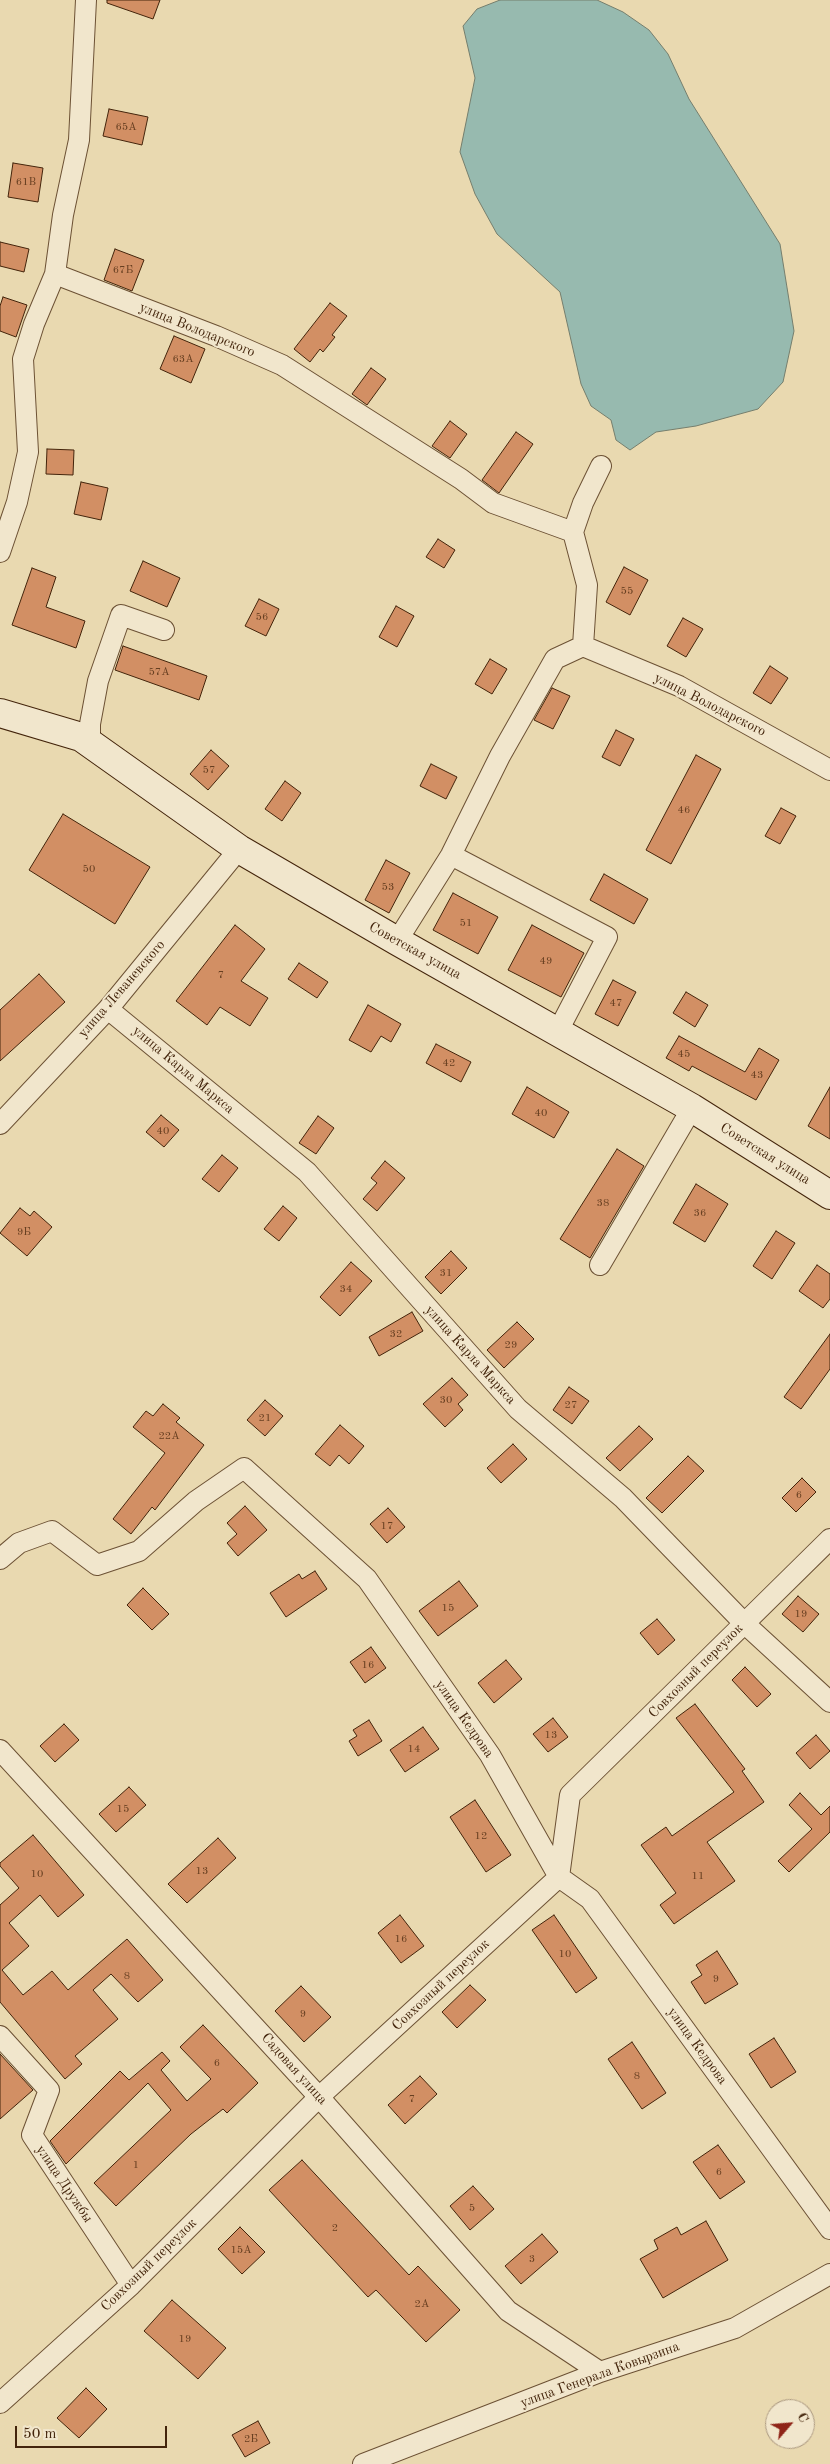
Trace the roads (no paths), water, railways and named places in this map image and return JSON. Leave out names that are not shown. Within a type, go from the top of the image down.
[{"type":"street","points":[[0,552],[17,502],[28,452],[23,359],[34,324],[55,274],[63,215],[78,140],[86,0]]},
{"type":"street","name":"улица Володарского","points":[[55,274],[216,336],[282,365],[461,479],[493,503],[573,532]]},
{"type":"street","points":[[397,941],[451,855],[500,756],[555,659],[583,646],[587,585],[573,532],[583,502],[601,466]]},
{"type":"street","points":[[90,743],[90,724],[98,681],[121,615],[164,630]]},
{"type":"street","name":"улица Володарского","points":[[583,646],[679,686],[830,770]]},
{"type":"street","name":"Советская улица","points":[[0,712],[81,737],[239,849],[692,1108],[830,1194]]},
{"type":"street","name":"улица Леваневского","points":[[0,1124],[108,1009],[239,849]]},
{"type":"street","points":[[451,855],[607,937],[558,1031]]},
{"type":"street","name":"улица Карла Маркса","points":[[108,1009],[306,1172],[518,1409],[623,1498],[744,1623],[830,1702]]},
{"type":"street","points":[[600,1265],[692,1108]]},
{"type":"street","name":"улица Кедрова","points":[[0,1559],[19,1543],[52,1531],[97,1565],[139,1551],[196,1501],[244,1468],[367,1579],[490,1755],[559,1877],[590,1899],[830,2229]]},
{"type":"street","name":"Совхозный переулок","points":[[0,2403],[131,2285],[320,2097],[559,1877],[570,1795],[830,1539]]},
{"type":"street","name":"Садовая улица","points":[[0,1750],[320,2097],[508,2311],[600,2372]]},
{"type":"street","name":"улица Дружбы","points":[[0,2036],[49,2090],[32,2135],[131,2285]]},
{"type":"street","name":"улица Генерала Ковырзина","points":[[363,2464],[600,2372],[735,2328],[830,2274]]},
{"type":"water","points":[[500,0],[597,0],[623,12],[649,30],[668,54],[689,99],[780,244],[794,331],[783,382],[758,409],[696,426],[656,432],[630,450],[616,440],[611,420],[591,406],[581,384],[560,292],[497,234],[475,194],[460,152],[475,78],[463,26],[477,9]]}]
